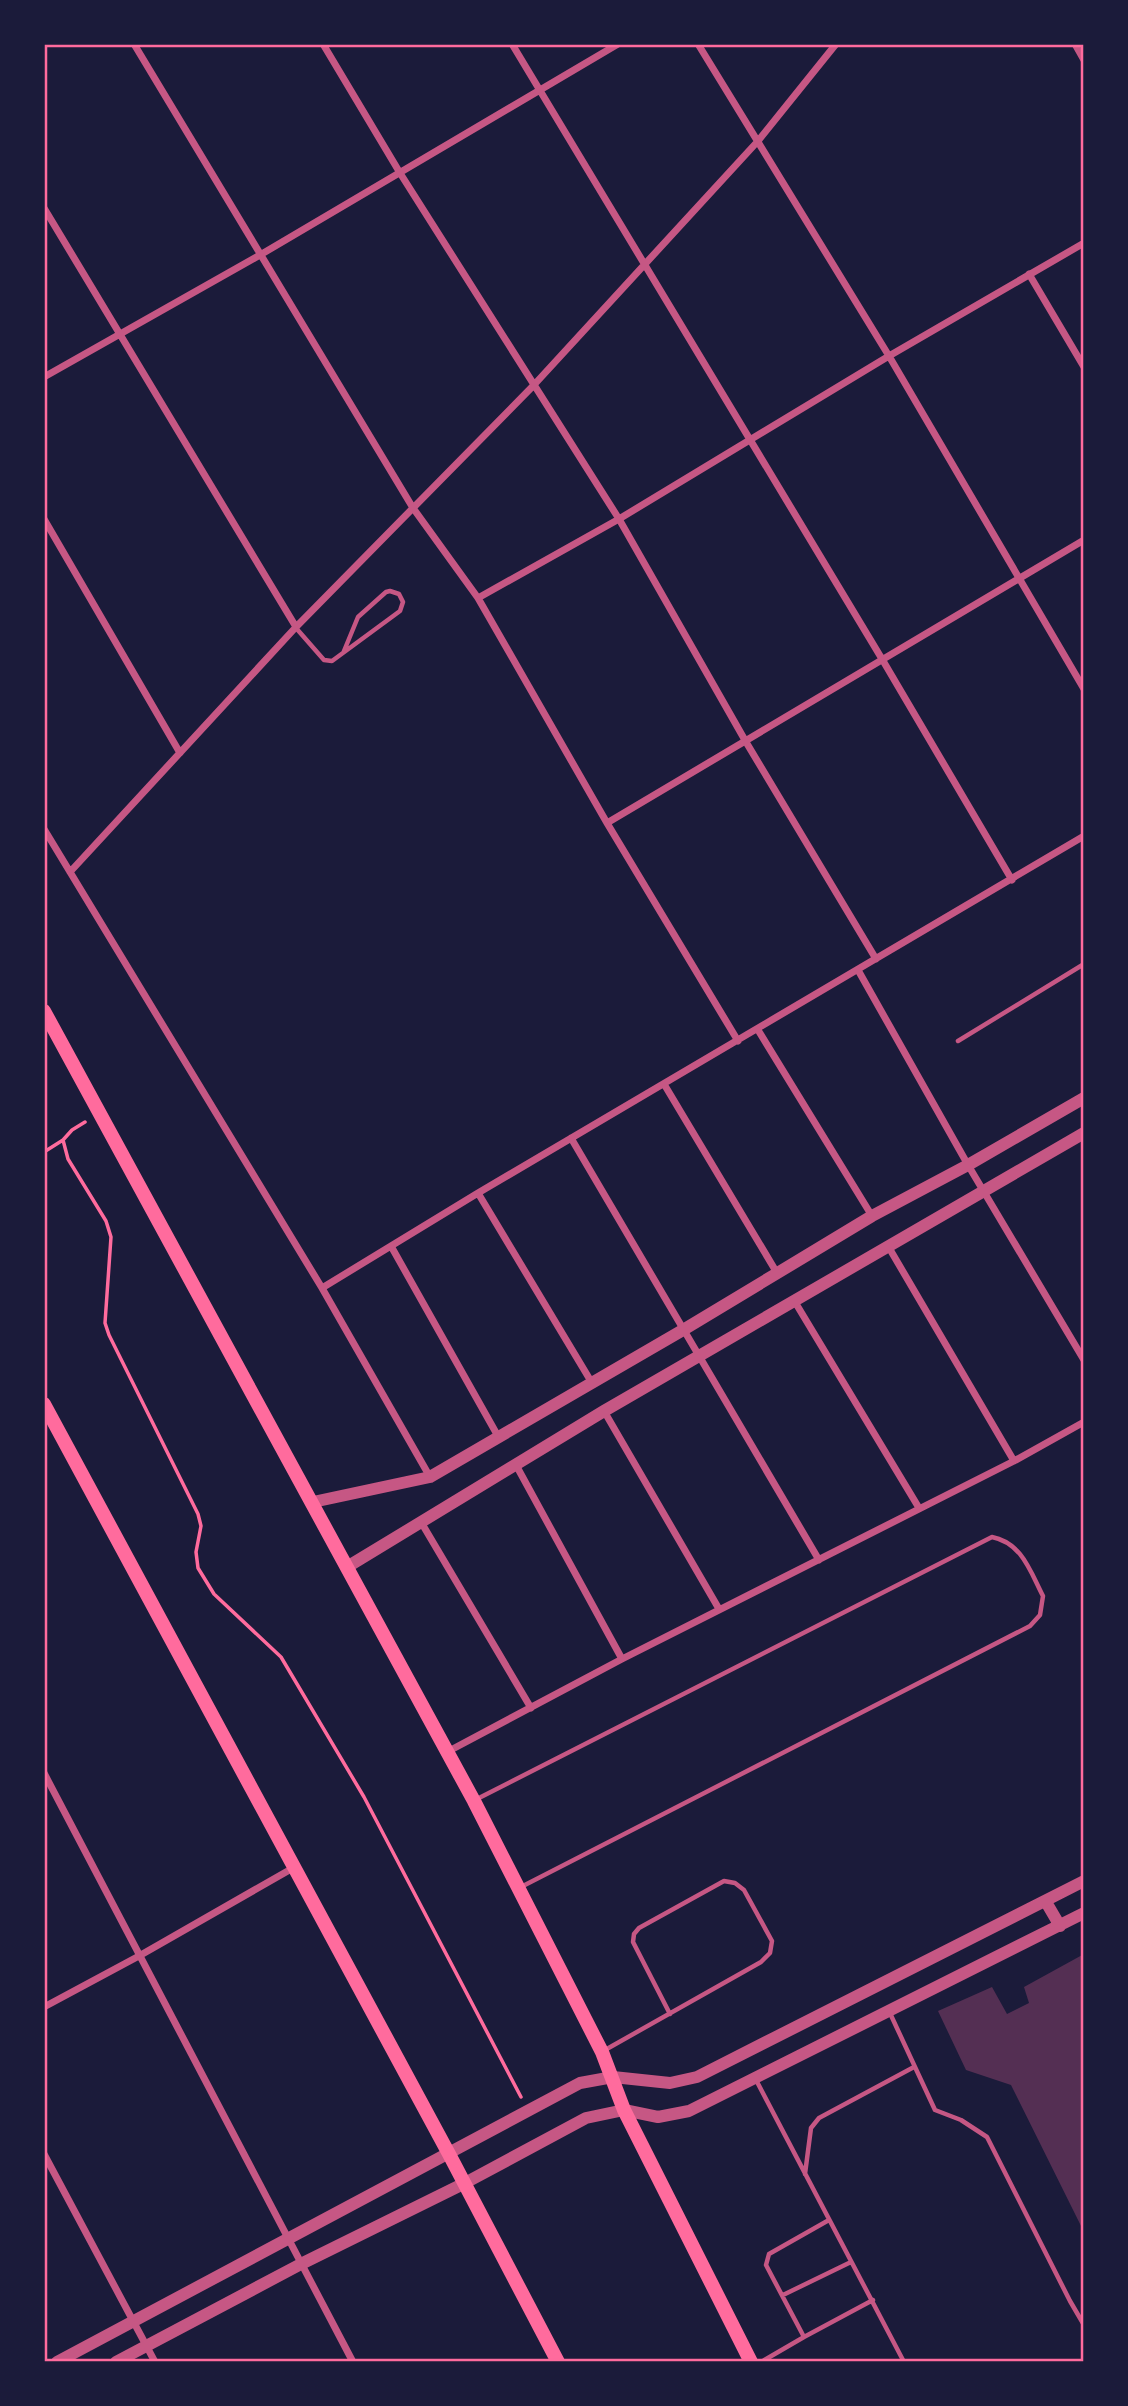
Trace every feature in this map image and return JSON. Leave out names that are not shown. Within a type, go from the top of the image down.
[{"type":"main road","points":[[44,1012],[474,1801],[602,2052],[624,2110],[751,2362]]},
{"type":"main road","points":[[44,1404],[465,2183],[558,2362]]},
{"type":"street","points":[[134,44],[413,508],[478,598],[607,823],[738,1041]]},
{"type":"street","points":[[323,44],[400,173],[619,519],[746,742],[876,959]]},
{"type":"street","points":[[512,44],[1012,880]]},
{"type":"street","points":[[44,377],[260,255],[618,44]]},
{"type":"street","points":[[698,44],[889,356],[1084,689]]},
{"type":"street","points":[[70,873],[296,627],[533,386],[758,141],[836,44]]},
{"type":"street","points":[[1075,44],[1084,60]]},
{"type":"street","points":[[44,208],[296,627]]},
{"type":"street","points":[[478,598],[619,519],[889,356],[1084,243]]},
{"type":"street","points":[[1029,274],[1084,367]]},
{"type":"street","points":[[44,519],[180,753]]},
{"type":"street","points":[[607,823],[1084,540]]},
{"type":"street","points":[[44,829],[322,1288],[430,1477]]},
{"type":"street","points":[[322,1288],[478,1193],[1084,836]]},
{"type":"street","points":[[858,970],[1084,1360]]},
{"type":"street","points":[[758,1030],[872,1216]]},
{"type":"street","points":[[664,1084],[777,1273]]},
{"type":"street","points":[[313,1502],[430,1477],[872,1216],[1084,1097]]},
{"type":"street","points":[[347,1567],[604,1411],[1083,1136]]},
{"type":"street","points":[[571,1138],[819,1560]]},
{"type":"street","points":[[478,1193],[592,1383]]},
{"type":"street","points":[[391,1246],[499,1438]]},
{"type":"street","points":[[888,1246],[1014,1461]]},
{"type":"street","points":[[795,1302],[919,1508]]},
{"type":"street","points":[[604,1411],[719,1609]]},
{"type":"street","points":[[447,1752],[719,1609],[1014,1461],[1084,1422]]},
{"type":"street","points":[[516,1465],[622,1659]]},
{"type":"street","points":[[420,1521],[531,1708]]},
{"type":"street","points":[[44,1773],[353,2362]]},
{"type":"street","points":[[44,2007],[293,1868]]},
{"type":"street","points":[[57,2362],[580,2083],[613,2077],[670,2084],[696,2077],[1084,1881]]},
{"type":"street","points":[[1046,1902],[1060,1926]]},
{"type":"street","points":[[117,2362],[586,2118],[624,2110],[658,2118],[689,2111],[1084,1913]]},
{"type":"street","points":[[44,2154],[155,2362]]},
{"type":"lane","points":[[296,627],[327,661],[332,661],[400,611],[403,602],[399,594],[390,590],[386,592],[358,617],[344,651]]},
{"type":"lane","points":[[958,1041],[1084,964]]},
{"type":"lane","points":[[474,1801],[992,1537],[1006,1539],[1017,1547],[1043,1596],[1040,1615],[1030,1626],[519,1888]]},
{"type":"lane","points":[[602,2052],[670,2014],[761,1962],[770,1953],[772,1941],[744,1890],[735,1883],[724,1881],[639,1928],[634,1934],[633,1942],[670,2014]]},
{"type":"lane","points":[[889,2011],[935,2110],[961,2120],[987,2137],[1069,2301],[1084,2325]]},
{"type":"lane","points":[[805,2174],[811,2128],[819,2118],[915,2067]]},
{"type":"lane","points":[[754,2078],[904,2362]]},
{"type":"lane","points":[[804,2337],[766,2265],[769,2254],[830,2220]]},
{"type":"lane","points":[[783,2295],[851,2262]]},
{"type":"lane","points":[[761,2362],[873,2300]]},
{"type":"lane","points":[[835,2362],[852,2362]]},
{"type":"path","points":[[44,1152],[98,1114]]},
{"type":"path","points":[[63,1140],[68,1159],[106,1221],[111,1237],[105,1323],[108,1335],[198,1514],[201,1526],[196,1552],[198,1568],[214,1594],[281,1657],[364,1797],[528,2111]]},
{"type":"building","points":[[1084,1954],[1084,2232],[1011,2085],[966,2070],[938,2011],[992,1987],[1007,2014],[1029,2003],[1024,1987]]}]
